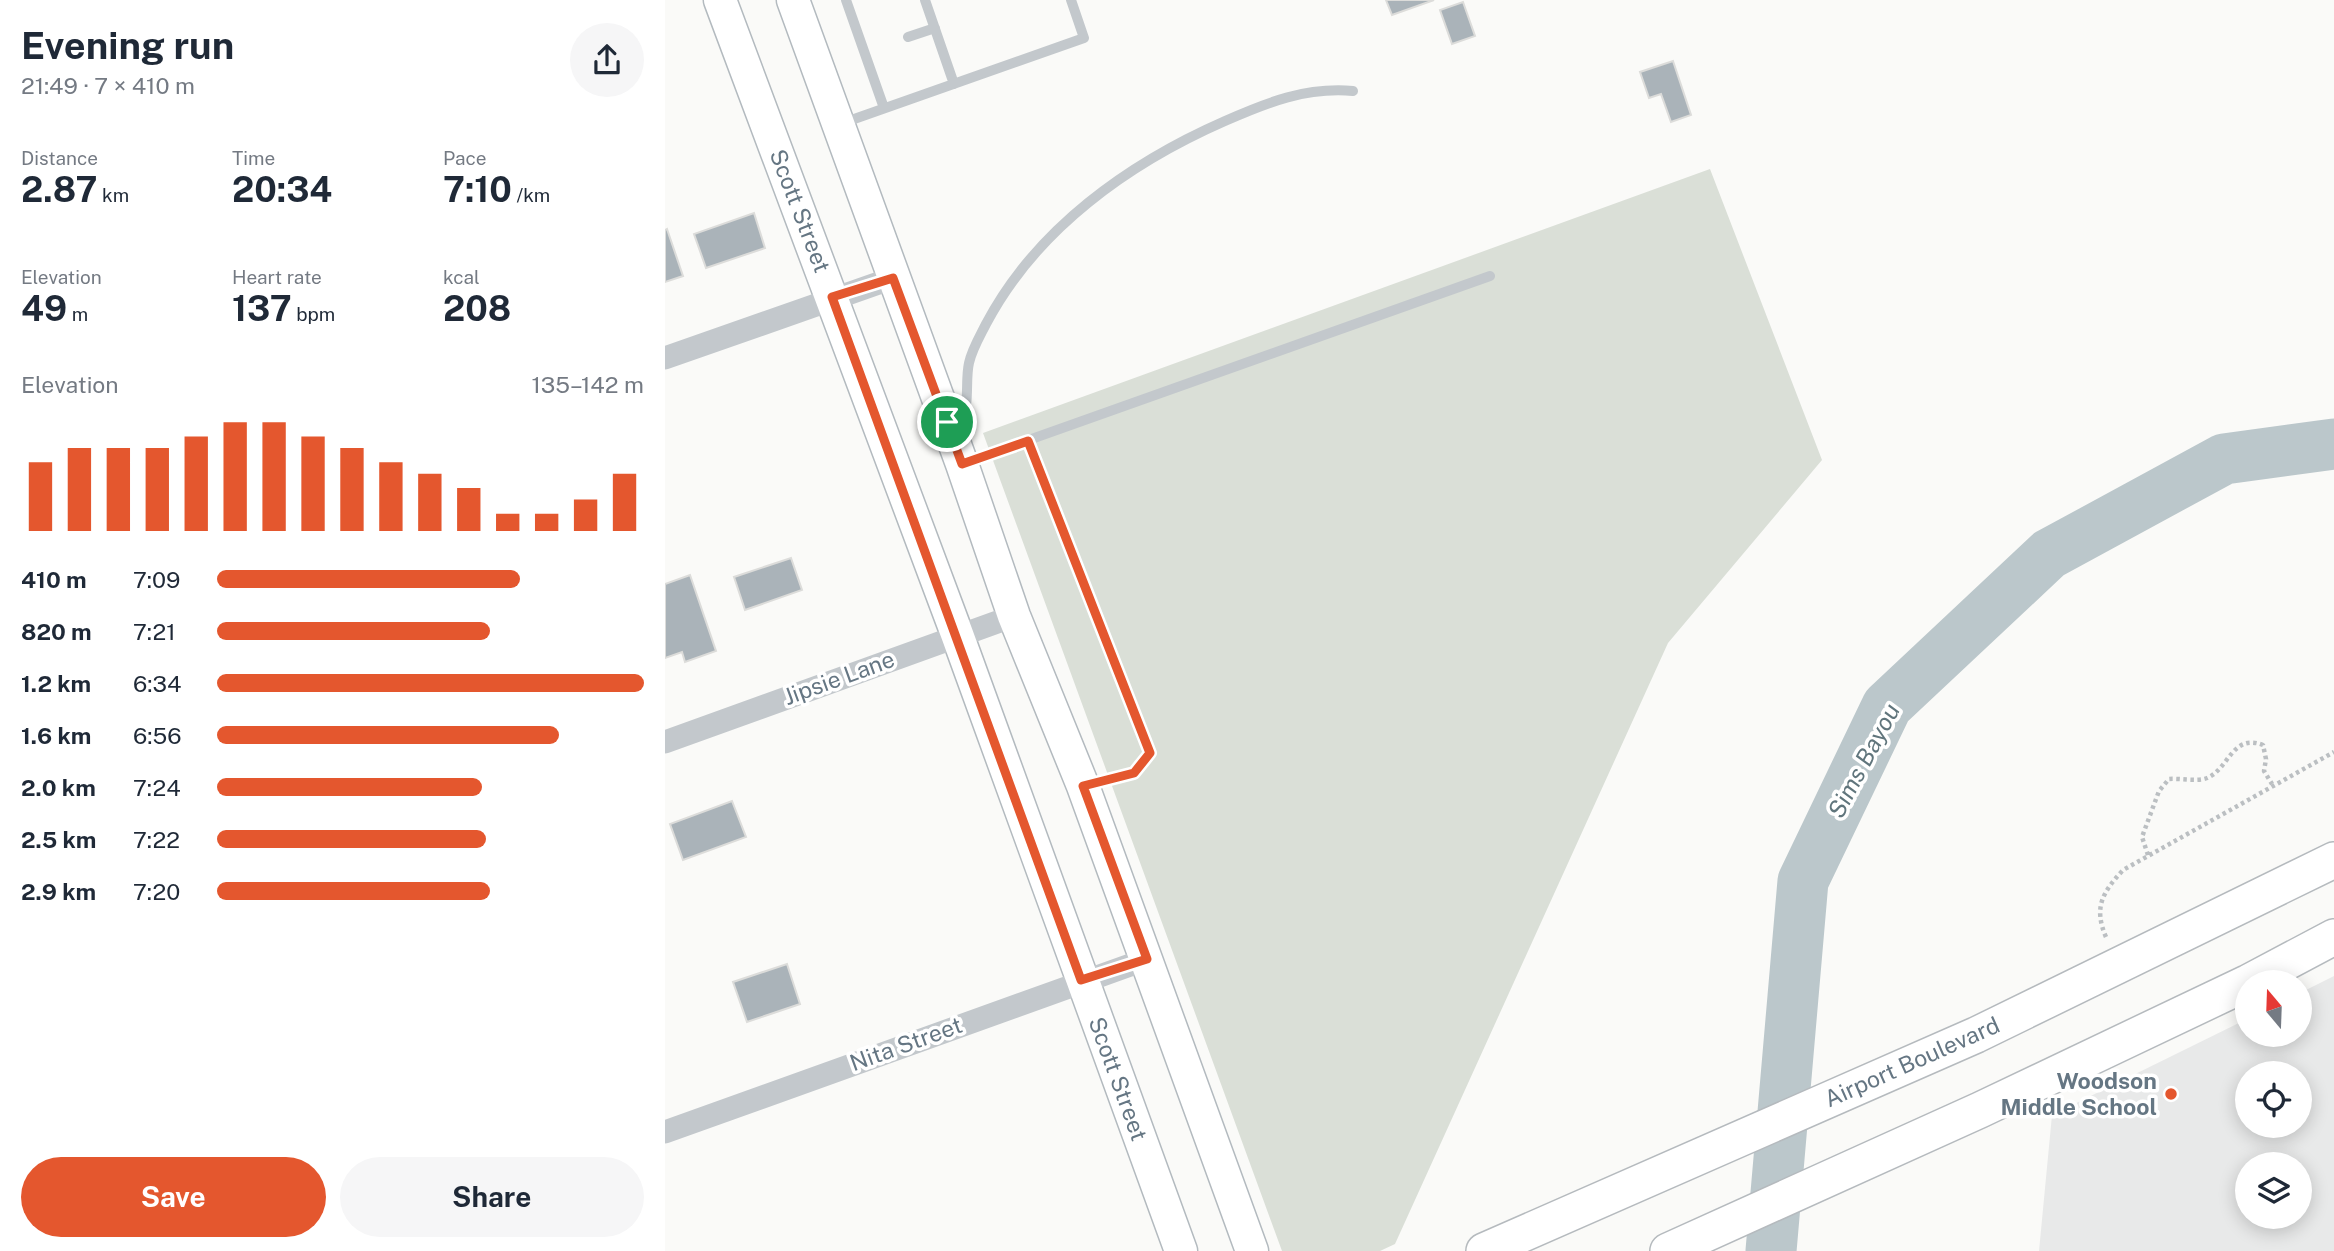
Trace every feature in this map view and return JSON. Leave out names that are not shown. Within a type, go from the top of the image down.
[{"type":"main road","name":"Scott Street","points":[[720,0],[957,634],[1181,1251]]},
{"type":"main road","points":[[793,0],[947,422],[1014,616],[1083,786],[1252,1251]]},
{"type":"main road","name":"Airport Boulevard","points":[[1485,1251],[1976,1035],[2334,860]]},
{"type":"main road","points":[[2271,970],[2334,937]]},
{"type":"main road","points":[[1668,1251],[1980,1110],[2235,988]]},
{"type":"street","points":[[665,358],[832,297],[893,278]]},
{"type":"street","name":"Jipsie Lane","points":[[665,741],[957,634],[1014,616]]},
{"type":"street","name":"Nita Street","points":[[665,1132],[1081,980],[1147,959]]},
{"type":"lane","points":[[847,0],[884,108]]},
{"type":"lane","points":[[925,0],[954,83]]},
{"type":"lane","points":[[838,125],[1084,38],[1071,0]]},
{"type":"lane","points":[[908,37],[935,28]]},
{"type":"lane","points":[[864,51],[877,47]]},
{"type":"lane","points":[[947,422],[966,405],[968,363],[1005,289],[1034,255],[1113,183],[1173,145],[1272,100],[1328,89],[1353,91]]},
{"type":"lane","points":[[962,464],[1490,276]]},
{"type":"lane","points":[[1028,441],[1150,753],[1134,773],[1083,786]]},
{"type":"path","points":[[2148,855],[2142,837],[2159,791],[2169,779],[2204,780],[2218,772],[2225,759],[2238,745],[2254,741],[2263,745],[2266,760],[2264,771],[2272,784]]},
{"type":"path","points":[[2119,967],[2102,929],[2099,912],[2104,891],[2123,870],[2334,752]]},
{"type":"shaded area","points":[[1710,169],[1822,460],[1668,643],[1395,1244],[1380,1251],[1282,1251],[983,433]]},
{"type":"shaded area","name":"Woodson Middle School","points":[[2334,976],[2334,1251],[2039,1251],[2052,1115],[2235,1025],[2235,1047],[2312,1047],[2312,987]]},
{"type":"building","points":[[1386,0],[1434,0],[1392,15]]},
{"type":"building","points":[[1463,2],[1475,36],[1452,44],[1440,10]]},
{"type":"building","points":[[1673,61],[1691,115],[1671,122],[1661,94],[1649,98],[1640,72]]},
{"type":"building","points":[[754,213],[765,248],[706,268],[694,234]]},
{"type":"building","points":[[667,229],[683,276],[665,282],[665,230]]},
{"type":"building","points":[[791,558],[802,590],[745,610],[734,577]]},
{"type":"building","points":[[690,575],[716,651],[685,662],[682,652],[665,658],[665,584]]},
{"type":"building","points":[[732,801],[746,837],[683,860],[670,824]]},
{"type":"building","points":[[787,964],[800,1004],[747,1022],[733,982]]},
{"type":"waterway","name":"Sims Bayou","points":[[1771,1251],[1803,881],[1887,706],[2049,554],[2224,459],[2334,444]]},
{"type":"place","name":"Woodson Middle School","points":[[2171,1094]]},
{"type":"route","points":[[893,278],[947,422],[962,464],[1028,441],[1150,753],[1134,773],[1083,786],[1147,959],[1081,980],[832,297],[893,278]]}]
